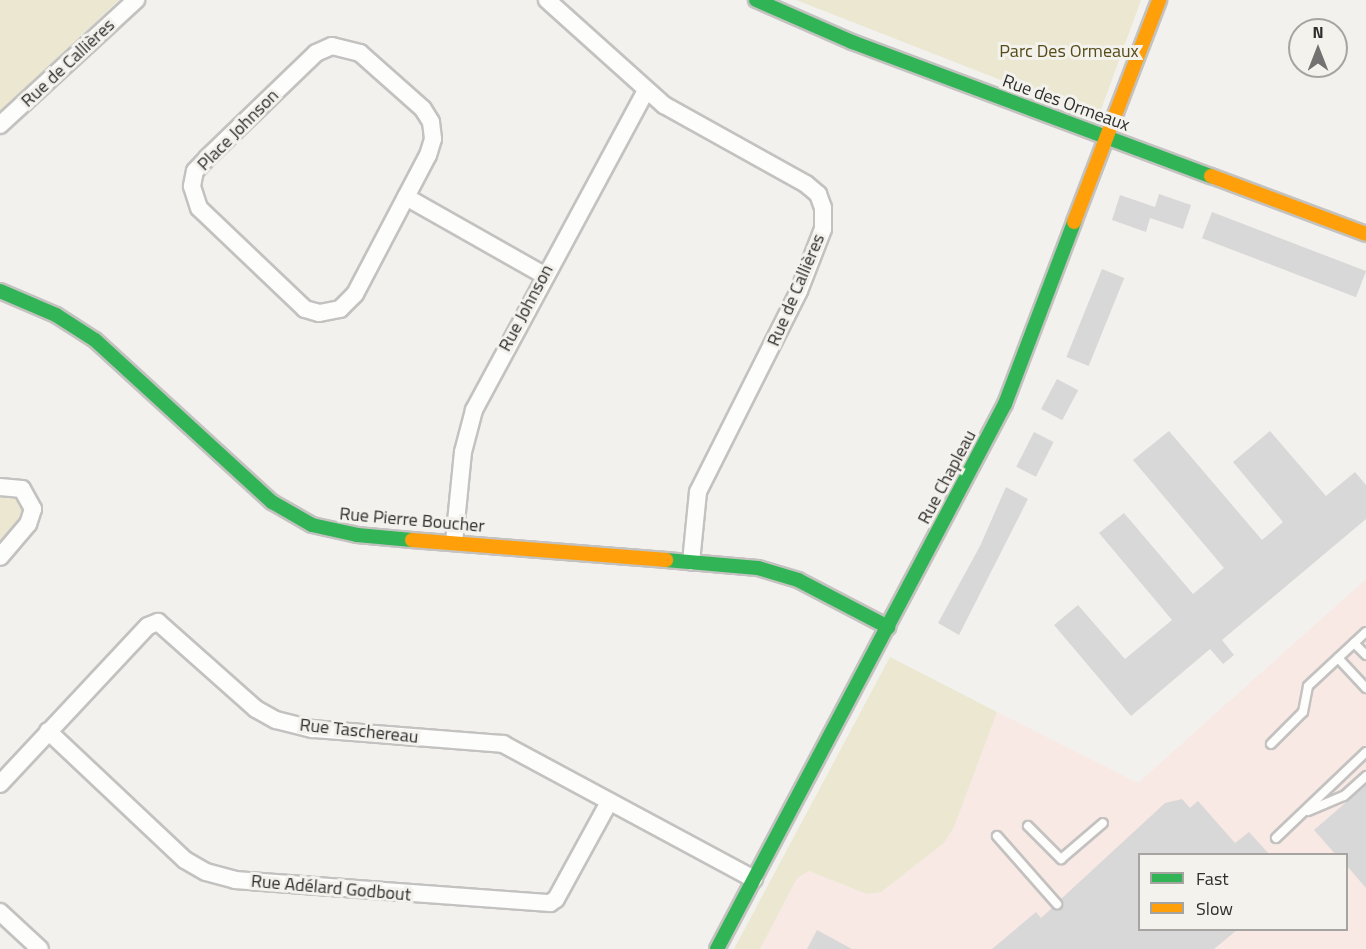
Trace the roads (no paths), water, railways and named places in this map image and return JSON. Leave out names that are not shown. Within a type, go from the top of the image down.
[{"type":"street","name":"Rue de Callières","points":[[0,126],[136,0]]},
{"type":"street","name":"Rue de Callières","points":[[547,0],[646,90],[679,115],[806,184],[818,194],[825,215],[795,301],[702,480],[695,505],[691,562]]},
{"type":"street","name":"Rue des Ormeaux","points":[[756,0],[852,42],[1366,234]]},
{"type":"street","name":"Rue Chapleau","points":[[717,949],[1005,404],[1159,0]]},
{"type":"street","name":"Place Johnson","points":[[339,45],[360,52],[423,109],[431,122],[432,147],[406,197],[351,300],[340,309],[319,313],[305,309],[199,208],[192,186],[201,164],[316,53],[339,45]]},
{"type":"street","name":"Rue Johnson","points":[[454,542],[463,452],[474,410],[544,275],[646,90]]},
{"type":"street","points":[[406,197],[544,275]]},
{"type":"street","name":"Rue Pierre Boucher","points":[[0,291],[56,315],[95,340],[260,491],[297,519],[349,533],[691,562],[784,574],[888,627]]},
{"type":"street","points":[[0,487],[22,489],[33,509],[28,524],[0,557]]},
{"type":"street","name":"Rue Taschereau","points":[[0,784],[148,626],[159,622],[256,709],[276,720],[313,729],[503,744],[754,879]]},
{"type":"street","name":"Rue Adélard Godbout","points":[[48,732],[185,860],[206,872],[235,880],[550,903],[556,899],[609,802]]},
{"type":"street","points":[[0,912],[40,949]]},
{"type":"lane","points":[[1271,744],[1303,712],[1308,686],[1366,632]]},
{"type":"lane","points":[[1354,643],[1366,656]]},
{"type":"lane","points":[[1338,658],[1366,688]]},
{"type":"lane","points":[[1276,838],[1366,752]]},
{"type":"lane","points":[[1304,813],[1344,796],[1366,776]]},
{"type":"lane","points":[[1028,826],[1061,859],[1103,823]]},
{"type":"lane","points":[[997,836],[1057,904]]},
{"type":"park label","name":"Parc Des Ormeaux","points":[[1069,51]]}]
